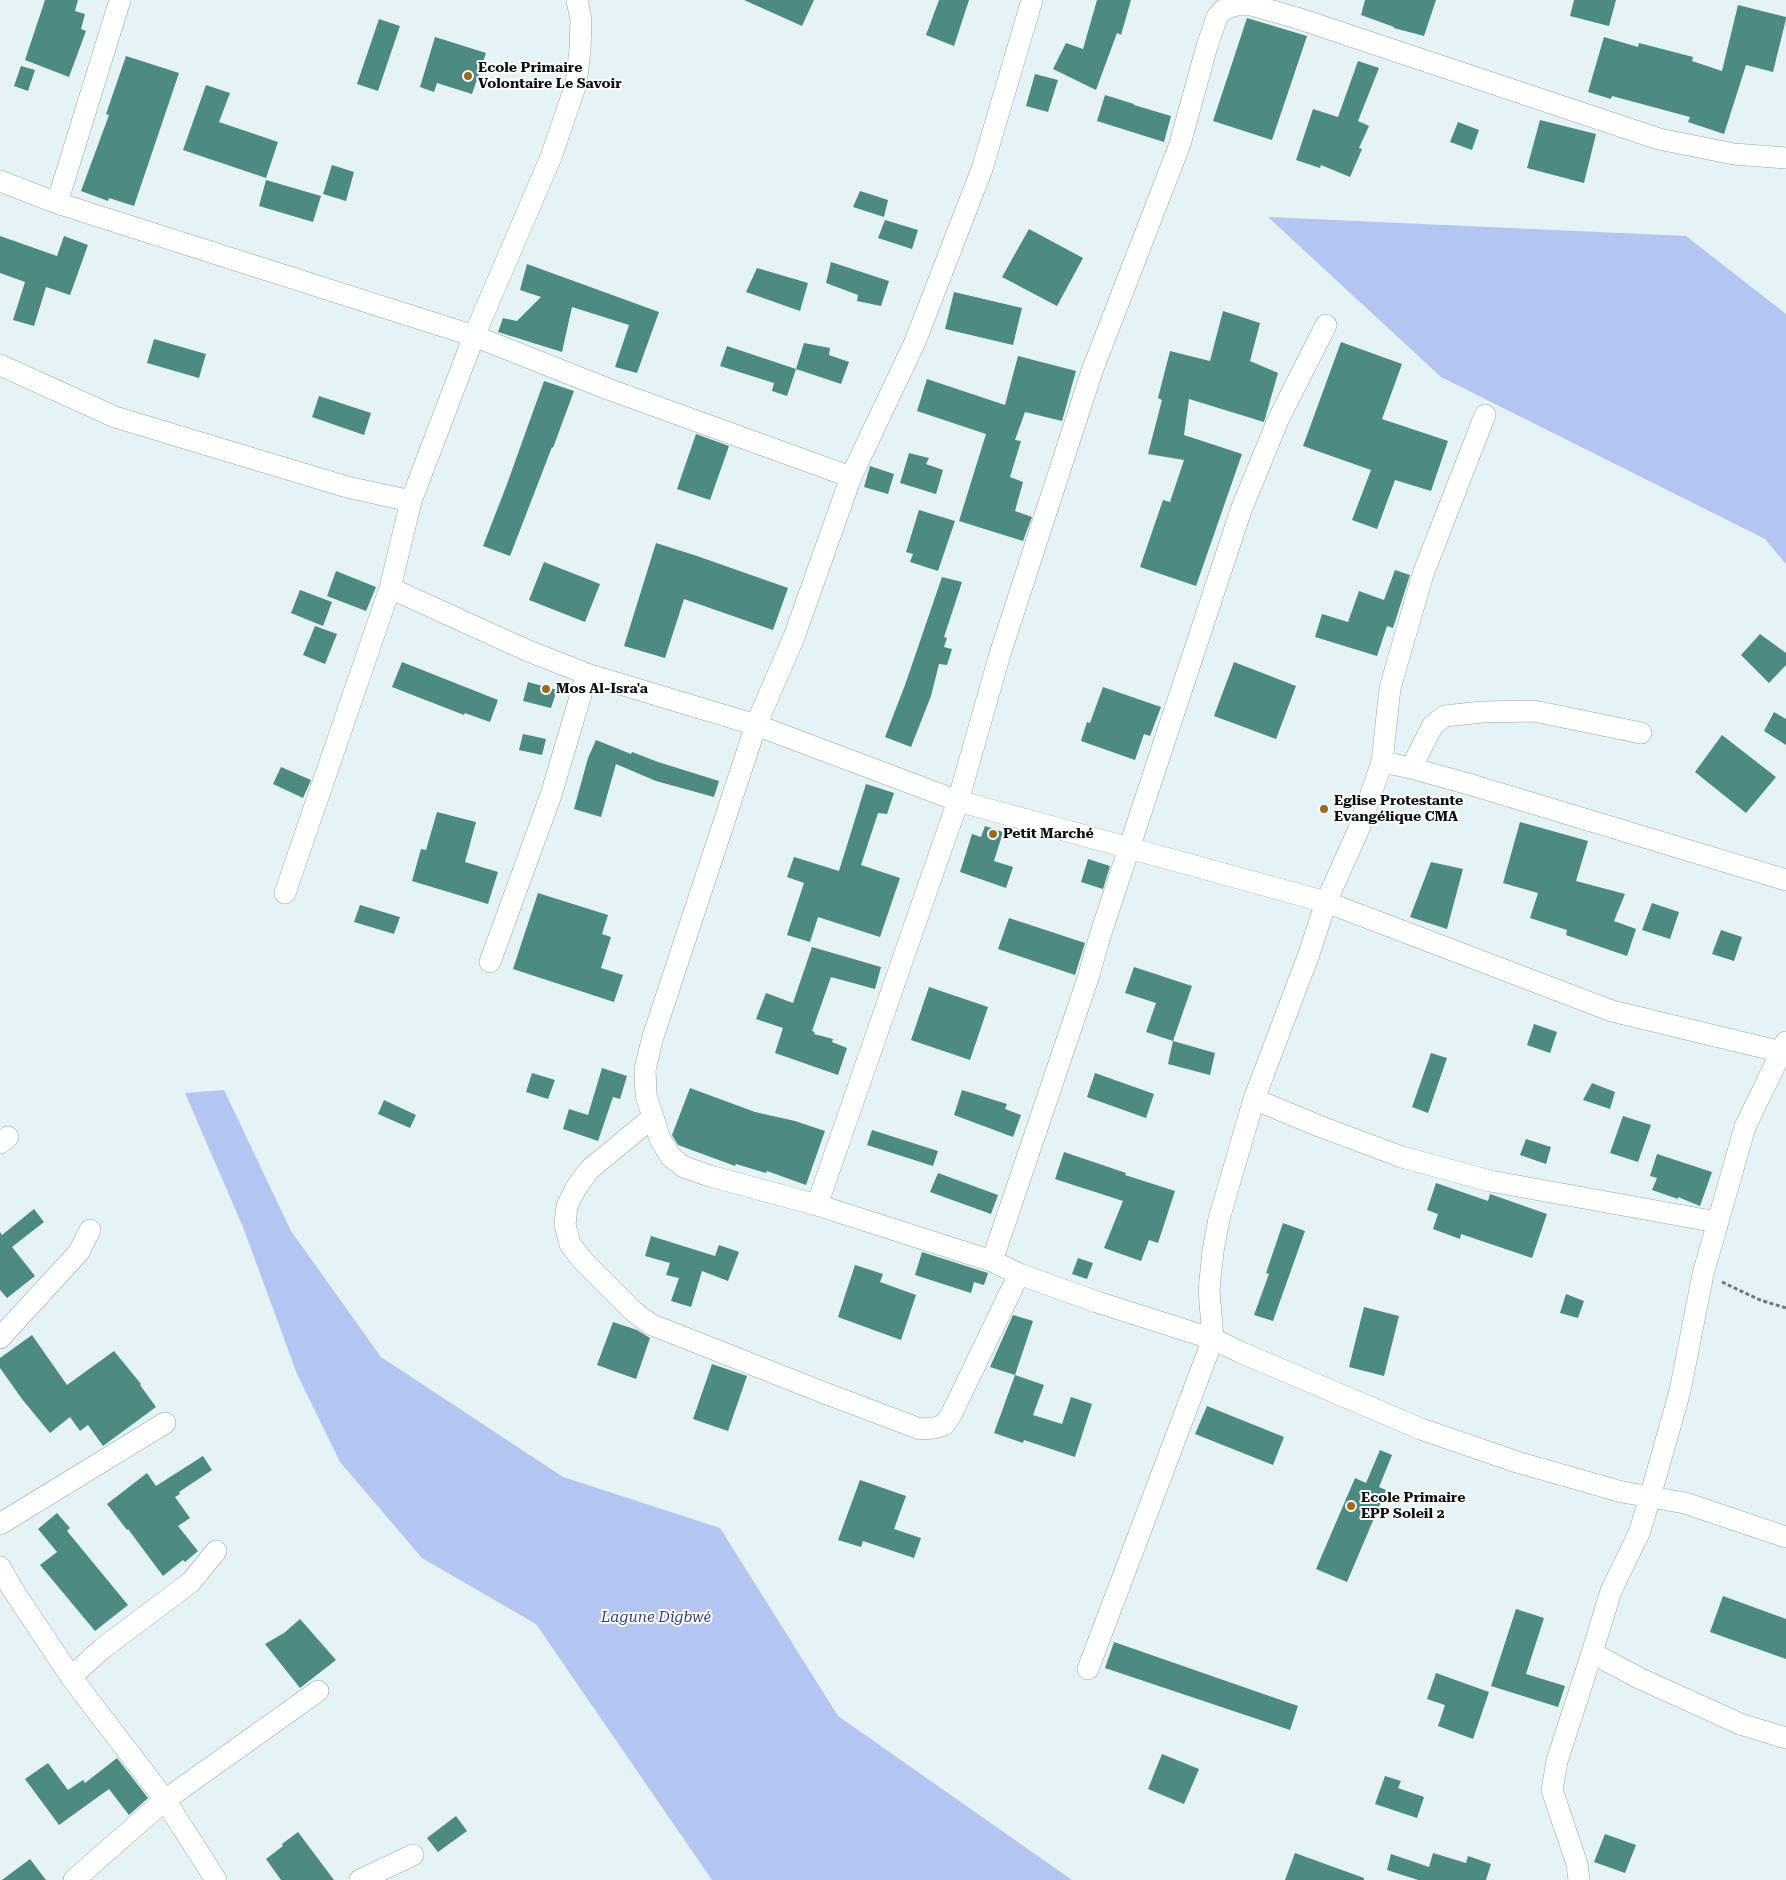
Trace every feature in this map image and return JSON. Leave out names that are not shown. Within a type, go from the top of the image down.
[{"type":"street","points":[[57,203],[120,0]]},
{"type":"street","points":[[285,893],[390,588],[411,501],[474,336],[552,157],[576,84],[581,20],[577,0]]},
{"type":"street","points":[[1032,0],[982,169],[915,342],[851,477],[794,637],[756,726],[652,1040],[645,1070],[646,1095],[660,1139],[671,1158],[684,1167],[710,1176],[817,1205],[992,1261],[1020,1274],[1097,1302],[1213,1339],[1421,1428],[1517,1462],[1622,1492],[1685,1503],[1786,1537]]},
{"type":"street","points":[[817,1205],[958,801],[1000,654],[1092,371],[1180,144],[1207,46],[1217,18],[1223,10],[1236,5],[1296,9],[1659,139],[1734,154],[1786,158]]},
{"type":"street","points":[[0,181],[57,203],[474,336],[618,392],[851,477]]},
{"type":"street","points":[[992,1261],[1088,978],[1241,510],[1278,420],[1326,325]]},
{"type":"street","points":[[0,365],[115,417],[347,487],[411,501]]},
{"type":"street","points":[[1088,1669],[1213,1339],[1209,1290],[1218,1219],[1254,1098],[1309,954],[1326,902],[1358,831],[1382,762],[1390,688],[1423,574],[1485,415]]},
{"type":"street","points":[[390,588],[526,650],[586,674],[756,726],[958,801],[1326,902],[1612,1011],[1784,1049],[1745,1127],[1703,1274],[1680,1391],[1640,1531],[1611,1591],[1557,1761],[1552,1790],[1577,1864],[1579,1880]]},
{"type":"street","points":[[490,962],[551,795],[586,674]]},
{"type":"street","points":[[1410,768],[1433,725],[1445,716],[1482,712],[1534,711],[1641,733]]},
{"type":"street","points":[[1382,762],[1472,785],[1786,880]]},
{"type":"street","points":[[1254,1098],[1319,1126],[1402,1157],[1490,1181],[1717,1222]]},
{"type":"street","points":[[653,1117],[590,1170],[576,1188],[567,1206],[565,1225],[570,1244],[584,1262],[633,1311],[650,1324],[884,1415],[920,1428],[934,1428],[944,1425],[951,1415],[1020,1274]]},
{"type":"street","points":[[0,1338],[79,1252],[90,1230]]},
{"type":"street","points":[[0,1524],[165,1423]]},
{"type":"street","points":[[71,1677],[103,1648],[191,1582],[216,1551]]},
{"type":"street","points":[[0,1567],[13,1590],[71,1677],[165,1800],[216,1880]]},
{"type":"street","points":[[1592,1653],[1641,1679],[1740,1724],[1786,1738]]},
{"type":"street","points":[[74,1880],[165,1800],[318,1691]]},
{"type":"street","points":[[360,1880],[413,1855]]},
{"type":"path","points":[[1703,1274],[1760,1300],[1786,1308]]},
{"type":"water","points":[[1268,217],[1686,236],[1786,314],[1786,564],[1765,539],[1441,377]]},
{"type":"water","name":"Lagune Digbwé","points":[[224,1090],[291,1231],[381,1357],[563,1477],[720,1528],[838,1716],[1072,1880],[712,1880],[536,1624],[422,1558],[340,1462],[297,1374],[243,1227],[185,1093]]},
{"type":"building","points":[[45,0],[78,0],[75,11],[85,14],[81,29],[86,31],[69,77],[25,60]]},
{"type":"building","points":[[744,0],[814,0],[802,26]]},
{"type":"building","points":[[939,0],[969,0],[954,46],[926,35]]},
{"type":"building","points":[[1097,0],[1131,0],[1121,35],[1117,33],[1096,90],[1053,69],[1066,43],[1083,49]]},
{"type":"building","points":[[1365,0],[1436,0],[1424,36],[1394,28],[1361,15]]},
{"type":"building","points":[[1574,0],[1616,0],[1609,26],[1570,16]]},
{"type":"building","points":[[1738,5],[1786,17],[1786,19],[1773,72],[1746,65],[1724,134],[1688,122],[1690,117],[1612,96],[1611,99],[1588,92],[1604,37],[1638,47],[1639,43],[1693,57],[1692,61],[1722,71]]},
{"type":"building","points":[[1247,18],[1307,36],[1272,140],[1213,121]]},
{"type":"building","points":[[379,19],[400,26],[378,91],[357,84]]},
{"type":"building","points":[[435,37],[486,53],[472,94],[437,83],[434,92],[420,87]]},
{"type":"building","points":[[126,56],[179,73],[134,206],[109,198],[108,201],[81,191],[109,115],[106,114]]},
{"type":"building","points":[[1358,61],[1379,68],[1358,121],[1369,126],[1359,148],[1362,149],[1350,177],[1321,165],[1320,168],[1296,160],[1313,109],[1338,117]]},
{"type":"building","points":[[21,66],[35,70],[28,91],[14,86]]},
{"type":"building","points":[[1035,74],[1058,80],[1048,112],[1026,106]]},
{"type":"building","points":[[206,85],[230,93],[219,122],[278,142],[266,178],[183,150]]},
{"type":"building","points":[[1105,95],[1171,116],[1164,142],[1097,121]]},
{"type":"building","points":[[1540,120],[1596,134],[1584,183],[1527,168]]},
{"type":"building","points":[[1458,122],[1479,130],[1472,150],[1450,142]]},
{"type":"building","points":[[332,165],[354,172],[346,201],[323,194]]},
{"type":"building","points":[[266,180],[321,196],[313,222],[259,206]]},
{"type":"building","points":[[860,191],[888,200],[884,217],[853,207]]},
{"type":"building","points":[[885,220],[918,230],[912,249],[878,238]]},
{"type":"building","points":[[1029,229],[1083,258],[1057,306],[1002,277]]},
{"type":"building","points":[[0,236],[57,256],[64,236],[88,245],[70,295],[46,287],[34,326],[13,320],[25,282],[0,273]]},
{"type":"building","points":[[831,262],[889,281],[881,306],[857,301],[858,295],[826,283]]},
{"type":"building","points":[[527,264],[659,312],[637,373],[615,367],[629,325],[572,307],[562,352],[498,332],[503,318],[517,321],[541,297],[520,290]]},
{"type":"building","points":[[757,268],[808,283],[800,311],[746,292]]},
{"type":"building","points":[[954,292],[1022,308],[1013,345],[945,329]]},
{"type":"building","points":[[1223,311],[1260,323],[1250,361],[1278,373],[1264,422],[1189,399],[1184,435],[1242,454],[1196,586],[1140,567],[1163,500],[1170,502],[1184,460],[1148,454],[1162,400],[1158,398],[1170,351],[1210,361]]},
{"type":"building","points":[[154,339],[206,354],[199,378],[147,363]]},
{"type":"building","points":[[1341,342],[1402,364],[1382,419],[1448,441],[1431,491],[1395,480],[1377,529],[1352,520],[1371,470],[1303,446]]},
{"type":"building","points":[[804,343],[830,348],[829,355],[849,362],[841,384],[796,369]]},
{"type":"building","points":[[727,346],[796,369],[787,396],[772,391],[774,383],[720,366]]},
{"type":"building","points":[[1018,356],[1076,371],[1062,421],[1025,412],[1015,440],[1021,441],[1010,477],[1023,482],[1015,511],[1032,517],[1023,541],[959,521],[986,434],[917,411],[927,379],[1005,405]]},
{"type":"building","points":[[544,381],[574,391],[510,556],[483,546]]},
{"type":"building","points":[[319,396],[371,413],[364,435],[312,417]]},
{"type":"building","points":[[696,434],[729,446],[710,500],[677,489]]},
{"type":"building","points":[[909,453],[929,458],[926,464],[943,470],[936,494],[900,483]]},
{"type":"building","points":[[870,466],[894,474],[888,494],[864,487]]},
{"type":"building","points":[[919,510],[955,521],[938,571],[910,562],[913,554],[906,552]]},
{"type":"building","points":[[656,543],[788,588],[773,630],[684,599],[665,658],[624,646]]},
{"type":"building","points":[[544,562],[600,584],[585,622],[529,600]]},
{"type":"building","points":[[1395,570],[1410,575],[1393,628],[1387,626],[1377,656],[1315,637],[1322,614],[1348,622],[1359,591],[1384,600]]},
{"type":"building","points":[[336,571],[376,587],[366,611],[327,596]]},
{"type":"building","points":[[942,577],[962,582],[944,637],[947,638],[944,647],[952,649],[947,665],[939,664],[931,696],[911,747],[885,737]]},
{"type":"building","points":[[300,590],[332,602],[323,626],[291,613]]},
{"type":"building","points":[[315,626],[337,634],[325,664],[303,655]]},
{"type":"building","points":[[1760,634],[1786,653],[1786,665],[1769,683],[1741,655]]},
{"type":"building","points":[[402,662],[498,700],[490,722],[465,713],[464,715],[392,687]]},
{"type":"building","points":[[1234,662],[1296,686],[1276,739],[1214,716]]},
{"type":"building","points":[[528,682],[557,690],[551,708],[523,701]]},
{"type":"building","points":[[1103,687],[1161,707],[1150,736],[1144,734],[1135,760],[1081,741],[1087,722],[1090,723]]},
{"type":"building","points":[[1774,712],[1786,719],[1786,745],[1764,731]]},
{"type":"building","points":[[523,734],[546,739],[542,755],[519,750]]},
{"type":"building","points":[[1722,735],[1776,777],[1746,813],[1695,772]]},
{"type":"building","points":[[596,740],[631,754],[632,752],[719,781],[714,797],[656,781],[616,764],[601,817],[574,809],[588,758]]},
{"type":"building","points":[[281,767],[311,780],[303,798],[273,784]]},
{"type":"building","points":[[866,784],[894,793],[887,814],[878,813],[861,865],[900,878],[880,937],[818,917],[810,942],[787,935],[804,883],[787,877],[794,857],[839,871]]},
{"type":"building","points":[[437,812],[476,822],[465,862],[498,872],[488,904],[412,881],[421,849],[426,850]]},
{"type":"building","points":[[1520,822],[1588,841],[1576,881],[1625,894],[1614,921],[1636,929],[1627,956],[1566,935],[1567,930],[1530,918],[1538,893],[1503,883]]},
{"type":"building","points":[[985,826],[1003,832],[994,861],[1013,867],[1006,888],[960,872],[972,834],[981,837]]},
{"type":"building","points":[[1088,859],[1110,866],[1103,889],[1081,882]]},
{"type":"building","points":[[1431,862],[1463,869],[1447,929],[1410,917]]},
{"type":"building","points":[[538,893],[608,915],[602,934],[611,937],[601,968],[623,975],[614,1002],[513,969]]},
{"type":"building","points":[[1652,903],[1679,912],[1670,939],[1642,930]]},
{"type":"building","points":[[360,905],[400,917],[394,934],[354,922]]},
{"type":"building","points":[[1009,918],[1085,943],[1075,975],[998,949]]},
{"type":"building","points":[[1721,930],[1742,937],[1734,961],[1712,954]]},
{"type":"building","points":[[812,947],[881,967],[875,989],[831,977],[812,1031],[815,1032],[814,1034],[833,1039],[832,1042],[847,1048],[838,1075],[775,1053],[783,1028],[756,1019],[766,993],[793,1003]]},
{"type":"building","points":[[1134,967],[1192,986],[1173,1041],[1146,1032],[1156,1003],[1125,993]]},
{"type":"building","points":[[929,987],[988,1007],[970,1060],[911,1040]]},
{"type":"building","points":[[1534,1024],[1557,1032],[1550,1053],[1527,1045]]},
{"type":"building","points":[[1173,1041],[1215,1053],[1210,1075],[1168,1064]]},
{"type":"building","points":[[1431,1053],[1447,1058],[1428,1113],[1412,1107]]},
{"type":"building","points":[[602,1068],[627,1076],[620,1099],[613,1097],[598,1141],[563,1129],[569,1109],[588,1115]]},
{"type":"building","points":[[532,1073],[555,1080],[548,1099],[526,1092]]},
{"type":"building","points":[[1095,1073],[1154,1094],[1146,1118],[1087,1097]]},
{"type":"building","points":[[1592,1083],[1615,1092],[1610,1109],[1583,1100]]},
{"type":"building","points":[[690,1088],[755,1112],[795,1121],[825,1131],[806,1185],[767,1171],[766,1173],[736,1164],[735,1166],[678,1145],[672,1135]]},
{"type":"building","points":[[962,1090],[1007,1104],[1005,1109],[1021,1115],[1013,1137],[954,1115]]},
{"type":"building","points":[[384,1100],[416,1115],[410,1128],[378,1114]]},
{"type":"building","points":[[1623,1116],[1651,1125],[1638,1162],[1610,1153]]},
{"type":"building","points":[[872,1130],[938,1151],[933,1166],[867,1145]]},
{"type":"building","points":[[1526,1139],[1551,1147],[1546,1164],[1520,1155]]},
{"type":"building","points":[[1064,1152],[1175,1191],[1158,1243],[1149,1240],[1141,1261],[1104,1248],[1123,1201],[1055,1179]]},
{"type":"building","points":[[1657,1154],[1712,1172],[1700,1206],[1678,1197],[1678,1199],[1652,1190],[1657,1178],[1650,1176]]},
{"type":"building","points":[[938,1173],[998,1195],[991,1214],[930,1192]]},
{"type":"building","points":[[1436,1183],[1488,1201],[1490,1194],[1547,1214],[1532,1258],[1461,1234],[1460,1239],[1433,1229],[1438,1214],[1427,1210]]},
{"type":"building","points":[[34,1209],[44,1222],[12,1247],[35,1276],[7,1298],[0,1290],[0,1232],[2,1235]]},
{"type":"building","points":[[1283,1223],[1305,1231],[1273,1321],[1254,1315],[1269,1274],[1266,1273]]},
{"type":"building","points":[[651,1236],[715,1256],[719,1245],[739,1252],[728,1281],[702,1271],[691,1307],[671,1301],[679,1278],[666,1275],[670,1263],[645,1256]]},
{"type":"building","points":[[922,1252],[988,1273],[984,1285],[974,1282],[971,1293],[915,1275]]},
{"type":"building","points":[[1078,1258],[1093,1263],[1087,1279],[1072,1274]]},
{"type":"building","points":[[855,1265],[883,1274],[880,1282],[916,1295],[901,1340],[838,1317]]},
{"type":"building","points":[[1566,1294],[1584,1301],[1578,1318],[1560,1313]]},
{"type":"building","points":[[1364,1307],[1399,1316],[1384,1376],[1349,1367]]},
{"type":"building","points":[[1013,1315],[1033,1321],[1015,1375],[990,1367]]},
{"type":"building","points":[[613,1322],[637,1330],[650,1338],[636,1379],[597,1365]]},
{"type":"building","points":[[32,1335],[67,1385],[114,1351],[141,1384],[156,1407],[103,1446],[88,1425],[80,1431],[70,1417],[50,1433],[0,1368],[0,1358]]},
{"type":"building","points":[[712,1364],[747,1376],[728,1431],[693,1419]]},
{"type":"building","points":[[1015,1375],[1044,1385],[1033,1415],[1062,1424],[1071,1397],[1092,1404],[1075,1457],[1024,1440],[1023,1443],[994,1433]]},
{"type":"building","points":[[1207,1406],[1284,1437],[1273,1465],[1195,1434]]},
{"type":"building","points":[[1380,1450],[1392,1455],[1379,1487],[1386,1490],[1347,1582],[1316,1569],[1355,1478],[1366,1483]]},
{"type":"building","points":[[203,1456],[212,1470],[179,1492],[180,1494],[175,1497],[190,1518],[178,1526],[198,1551],[163,1576],[107,1504],[147,1473],[156,1486]]},
{"type":"building","points":[[860,1480],[906,1496],[894,1529],[921,1538],[914,1558],[863,1541],[861,1547],[838,1540]]},
{"type":"building","points":[[57,1513],[70,1528],[67,1531],[128,1605],[95,1631],[40,1565],[57,1552],[38,1529]]},
{"type":"building","points":[[1723,1596],[1786,1619],[1786,1659],[1710,1632]]},
{"type":"building","points":[[1516,1609],[1544,1618],[1526,1674],[1565,1686],[1558,1707],[1491,1686]]},
{"type":"building","points":[[300,1619],[336,1660],[300,1688],[265,1644],[284,1633]]},
{"type":"building","points":[[1114,1642],[1298,1706],[1290,1730],[1105,1668]]},
{"type":"building","points":[[1436,1673],[1489,1692],[1473,1739],[1438,1726],[1445,1705],[1427,1699]]},
{"type":"building","points":[[1162,1754],[1199,1769],[1184,1804],[1148,1789]]},
{"type":"building","points":[[117,1758],[148,1798],[129,1815],[109,1789],[59,1825],[25,1779],[48,1763],[68,1790],[83,1780],[85,1783]]},
{"type":"building","points":[[1385,1776],[1401,1781],[1398,1788],[1424,1797],[1417,1818],[1375,1804]]},
{"type":"building","points":[[456,1816],[467,1831],[438,1852],[427,1838]]},
{"type":"building","points":[[298,1832],[334,1880],[281,1880],[266,1859]]},
{"type":"building","points":[[1605,1834],[1636,1845],[1625,1873],[1594,1862]]},
{"type":"building","points":[[1295,1853],[1364,1878],[1364,1880],[1285,1880]]},
{"type":"building","points":[[1433,1853],[1466,1863],[1468,1856],[1491,1864],[1486,1880],[1418,1880],[1387,1870],[1391,1854],[1429,1867]]},
{"type":"building","points":[[30,1859],[46,1880],[2,1880]]},
{"type":"place","name":"Ecole Primaire Volontaire Le Savoir","points":[[468,76]]},
{"type":"place","name":"Mos Al-Isra'a","points":[[546,689]]},
{"type":"place","name":"Eglise Protestante Evangélique CMA","points":[[1324,809]]},
{"type":"place","name":"Petit Marché","points":[[993,834]]},
{"type":"place","name":"Ecole Primaire EPP Soleil 2","points":[[1351,1506]]}]
